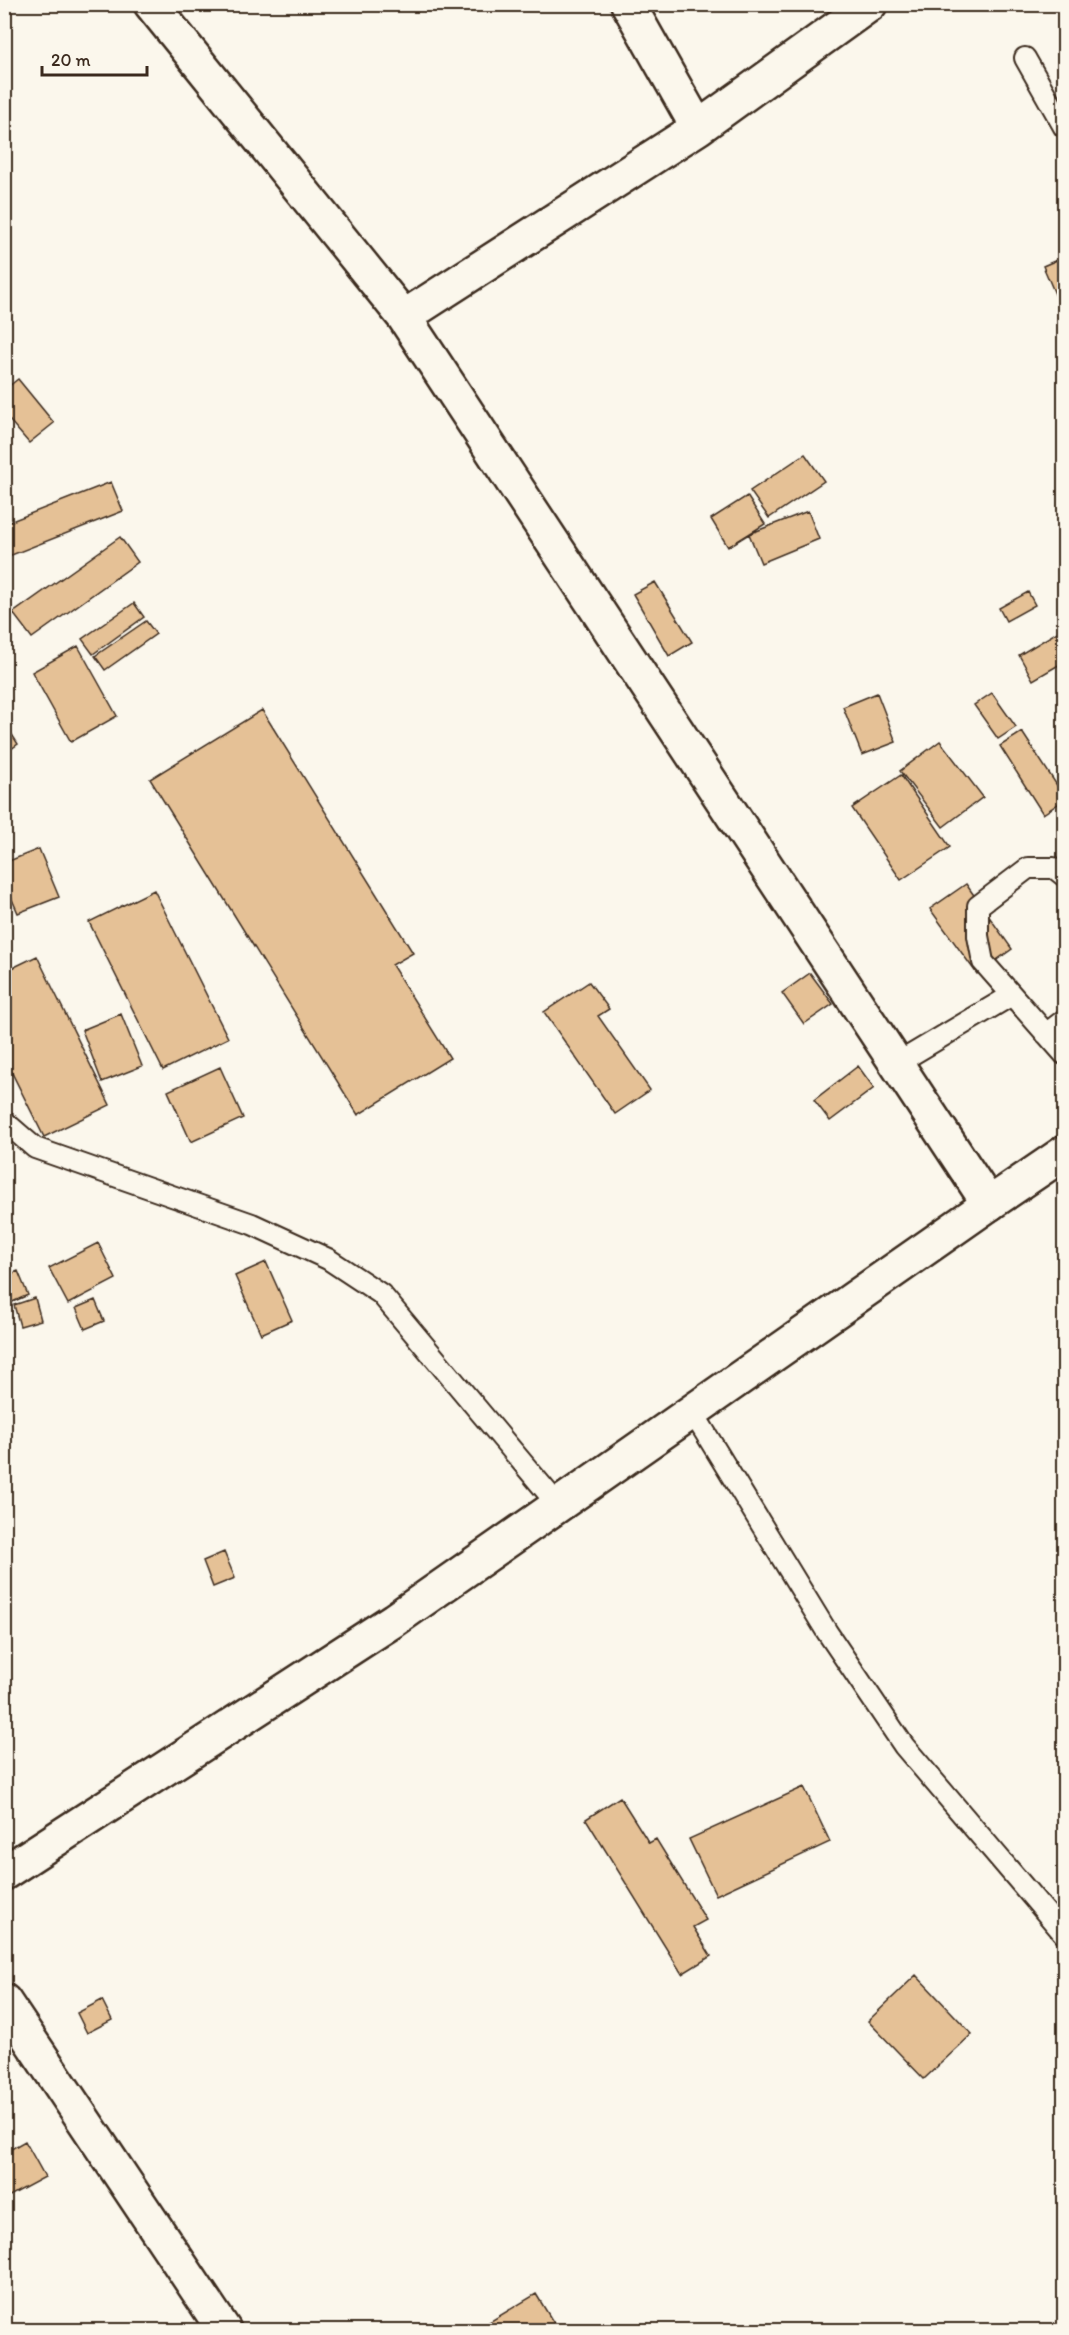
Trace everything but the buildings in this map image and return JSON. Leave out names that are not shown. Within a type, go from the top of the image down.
[{"type":"street","points":[[151,4],[404,317],[989,1204]]},
{"type":"street","points":[[628,4],[698,128]]},
{"type":"street","points":[[404,317],[698,128],[870,4]]},
{"type":"street","points":[[4,1873],[394,1620],[989,1204],[1064,1156]]},
{"type":"street","points":[[4,2001],[224,2331]]},
{"type":"lane","points":[[1025,58],[1065,127]]},
{"type":"lane","points":[[1065,876],[1054,868],[1028,868],[978,906],[978,936],[983,962],[1065,1054]]},
{"type":"lane","points":[[896,1064],[1012,995]]},
{"type":"lane","points":[[1046,1034],[1065,1020]]},
{"type":"lane","points":[[4,1121],[35,1148],[252,1224],[328,1259],[381,1294],[558,1505]]},
{"type":"lane","points":[[692,1411],[827,1632],[904,1746],[1065,1934]]}]
